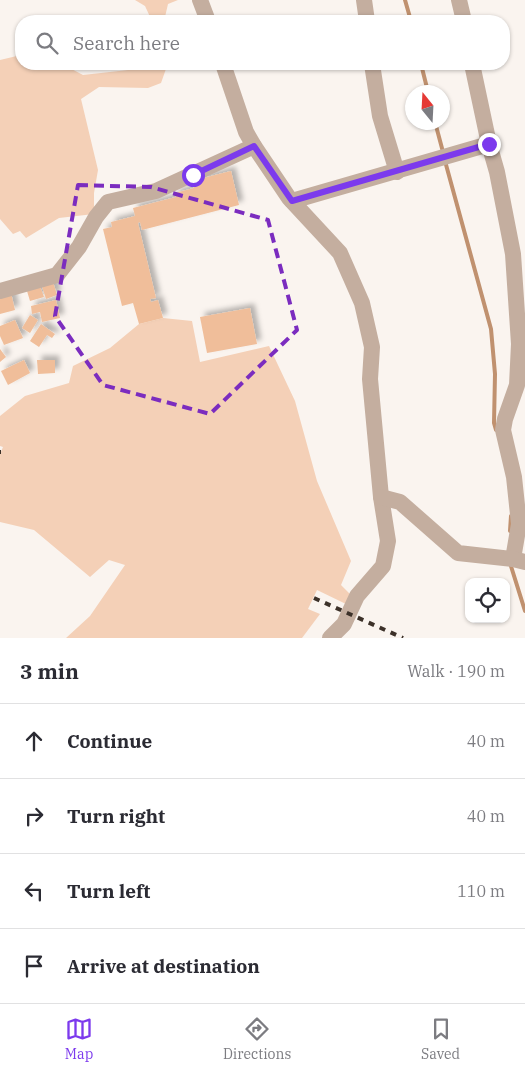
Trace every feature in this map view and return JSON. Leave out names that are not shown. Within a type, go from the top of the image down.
[{"type":"street","points":[[200,0],[206,15]]},
{"type":"street","points":[[364,0],[366,15]]},
{"type":"street","points":[[460,0],[463,15]]},
{"type":"street","points":[[224,70],[246,132],[254,146],[292,201],[340,253],[362,303],[372,347],[370,379],[381,496],[388,541],[383,566],[360,592],[344,624],[330,638]]},
{"type":"street","points":[[373,70],[380,116],[397,172]]},
{"type":"street","points":[[381,496],[400,502],[458,553],[519,561],[514,477],[503,430],[505,418],[517,385],[519,344],[513,254],[497,172],[473,70]]},
{"type":"street","points":[[292,201],[489,144]]},
{"type":"street","points":[[0,291],[57,275],[79,247],[96,217],[108,202],[156,191],[254,146]]},
{"type":"highlighted area","points":[[78,185],[151,187],[268,220],[297,330],[210,414],[103,385],[55,316]]},
{"type":"shaded area","points":[[135,0],[178,0],[168,4],[165,15],[149,15],[145,6]]},
{"type":"shaded area","points":[[15,56],[15,70],[73,70],[83,75],[128,70],[166,70],[161,83],[148,88],[99,87],[81,99],[98,170],[94,193],[94,214],[59,218],[26,238],[20,231],[13,234],[0,219],[0,60]]},
{"type":"shaded area","points":[[163,318],[192,321],[200,362],[269,346],[295,401],[317,481],[351,561],[341,585],[352,596],[348,605],[317,590],[308,609],[320,614],[302,638],[66,638],[90,616],[125,565],[109,560],[90,577],[34,530],[0,522],[0,454],[3,447],[0,446],[0,416],[25,396],[69,383],[73,366],[110,348],[139,324]]},
{"type":"building","points":[[231,171],[239,205],[142,230],[140,222],[138,223],[156,298],[150,299],[151,302],[158,300],[163,318],[139,324],[133,303],[122,306],[103,229],[112,227],[111,222],[135,216],[133,208],[176,197],[175,193],[194,188],[193,185],[200,184],[199,179]]},
{"type":"building","points":[[52,279],[57,295],[46,299],[41,283]]},
{"type":"building","points":[[40,286],[44,297],[30,301],[27,291]]},
{"type":"building","points":[[11,293],[15,310],[0,314],[0,296]]},
{"type":"building","points":[[56,300],[60,318],[42,322],[40,312],[32,314],[31,306]]},
{"type":"building","points":[[250,308],[257,344],[207,353],[200,317]]},
{"type":"building","points":[[30,315],[38,320],[30,333],[22,328]]},
{"type":"building","points":[[15,320],[23,338],[4,345],[0,336],[0,326]]},
{"type":"building","points":[[41,324],[55,334],[52,338],[47,335],[39,347],[30,341]]},
{"type":"building","points":[[0,349],[6,357],[0,362]]},
{"type":"building","points":[[24,360],[30,373],[8,385],[1,371]]},
{"type":"building","points":[[37,360],[55,360],[55,373],[38,374]]},
{"type":"waterway","points":[[405,0],[409,15]]},
{"type":"waterway","points":[[422,70],[426,85]]},
{"type":"waterway","points":[[437,130],[443,152]]},
{"type":"waterway","points":[[445,161],[491,329],[495,374],[494,423],[496,430]]},
{"type":"waterway","points":[[510,531],[511,516]]},
{"type":"waterway","points":[[510,563],[525,611]]},
{"type":"railway","points":[[314,598],[403,638]]},
{"type":"route","points":[[193,175],[254,146],[292,201],[489,144]]}]
